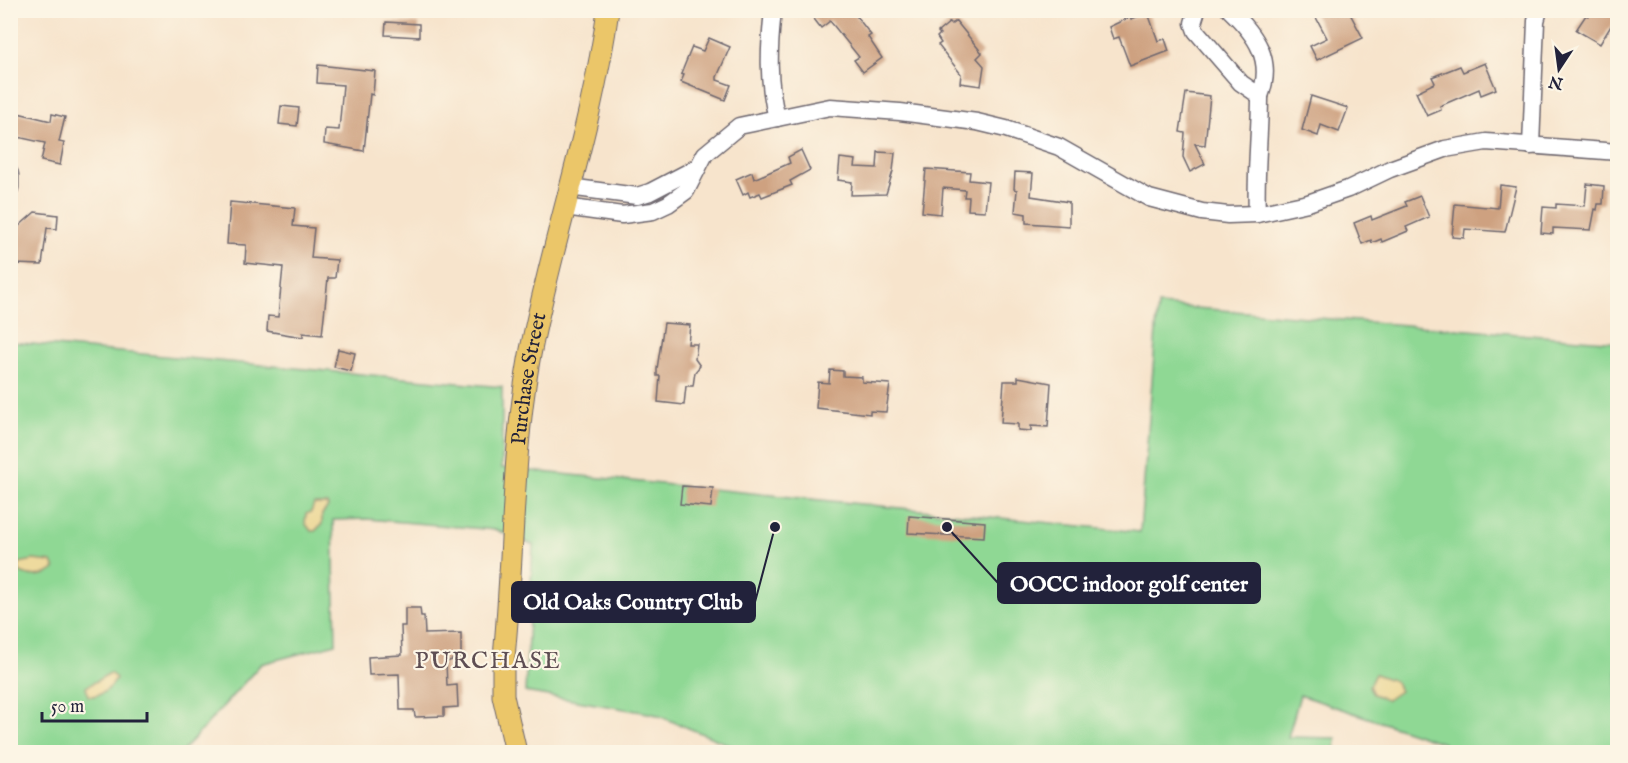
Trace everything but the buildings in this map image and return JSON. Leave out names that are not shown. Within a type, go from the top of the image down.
[{"type":"main road","name":"Purchase Street","points":[[513,748],[503,696],[513,515],[530,359],[602,55],[608,10]]},
{"type":"street","points":[[773,10],[768,45],[768,72],[777,118]]},
{"type":"street","points":[[1197,10],[1193,23],[1196,31],[1241,82],[1260,96]]},
{"type":"street","points":[[1230,10],[1244,24],[1263,52],[1266,81],[1260,96],[1260,136],[1255,185],[1257,214]]},
{"type":"street","points":[[1531,146],[1536,21],[1539,10]]},
{"type":"street","points":[[567,197],[622,215],[652,211],[668,204],[686,191],[705,154],[739,126],[830,107],[900,112],[977,122],[1059,147],[1149,198],[1202,212],[1257,214],[1308,203],[1445,149],[1486,142],[1617,153]]},
{"type":"street","points":[[567,197],[644,194],[698,167]]},
{"type":"street","points":[[10,174],[10,188]]},
{"type":"street","points":[[644,194],[652,211]]},
{"type":"green space","points":[[1158,305],[1617,342],[1617,752],[1440,752],[1443,743],[1300,695],[1288,737],[1336,738],[1335,752],[747,752],[654,714],[525,692],[533,545],[496,530],[367,519],[333,520],[336,644],[261,664],[182,752],[11,752],[11,342],[502,387],[502,468],[1140,532]]},
{"type":"sand","points":[[314,504],[327,504],[328,507],[322,514],[322,524],[315,531],[311,531],[305,523],[306,514],[311,512]]},
{"type":"sand","points":[[33,560],[52,562],[55,569],[37,576],[19,571],[19,563]]},
{"type":"sand","points":[[110,673],[116,678],[111,686],[101,694],[88,696],[86,687]]},
{"type":"sand","points":[[1375,674],[1395,681],[1400,691],[1387,700],[1373,694],[1369,686]]},
{"type":"place","name":"Old Oaks Country Club","points":[[775,527]]},
{"type":"place","name":"OOCC indoor golf center","points":[[947,527]]},
{"type":"district","name":"PURCHASE","points":[[488,660]]}]
